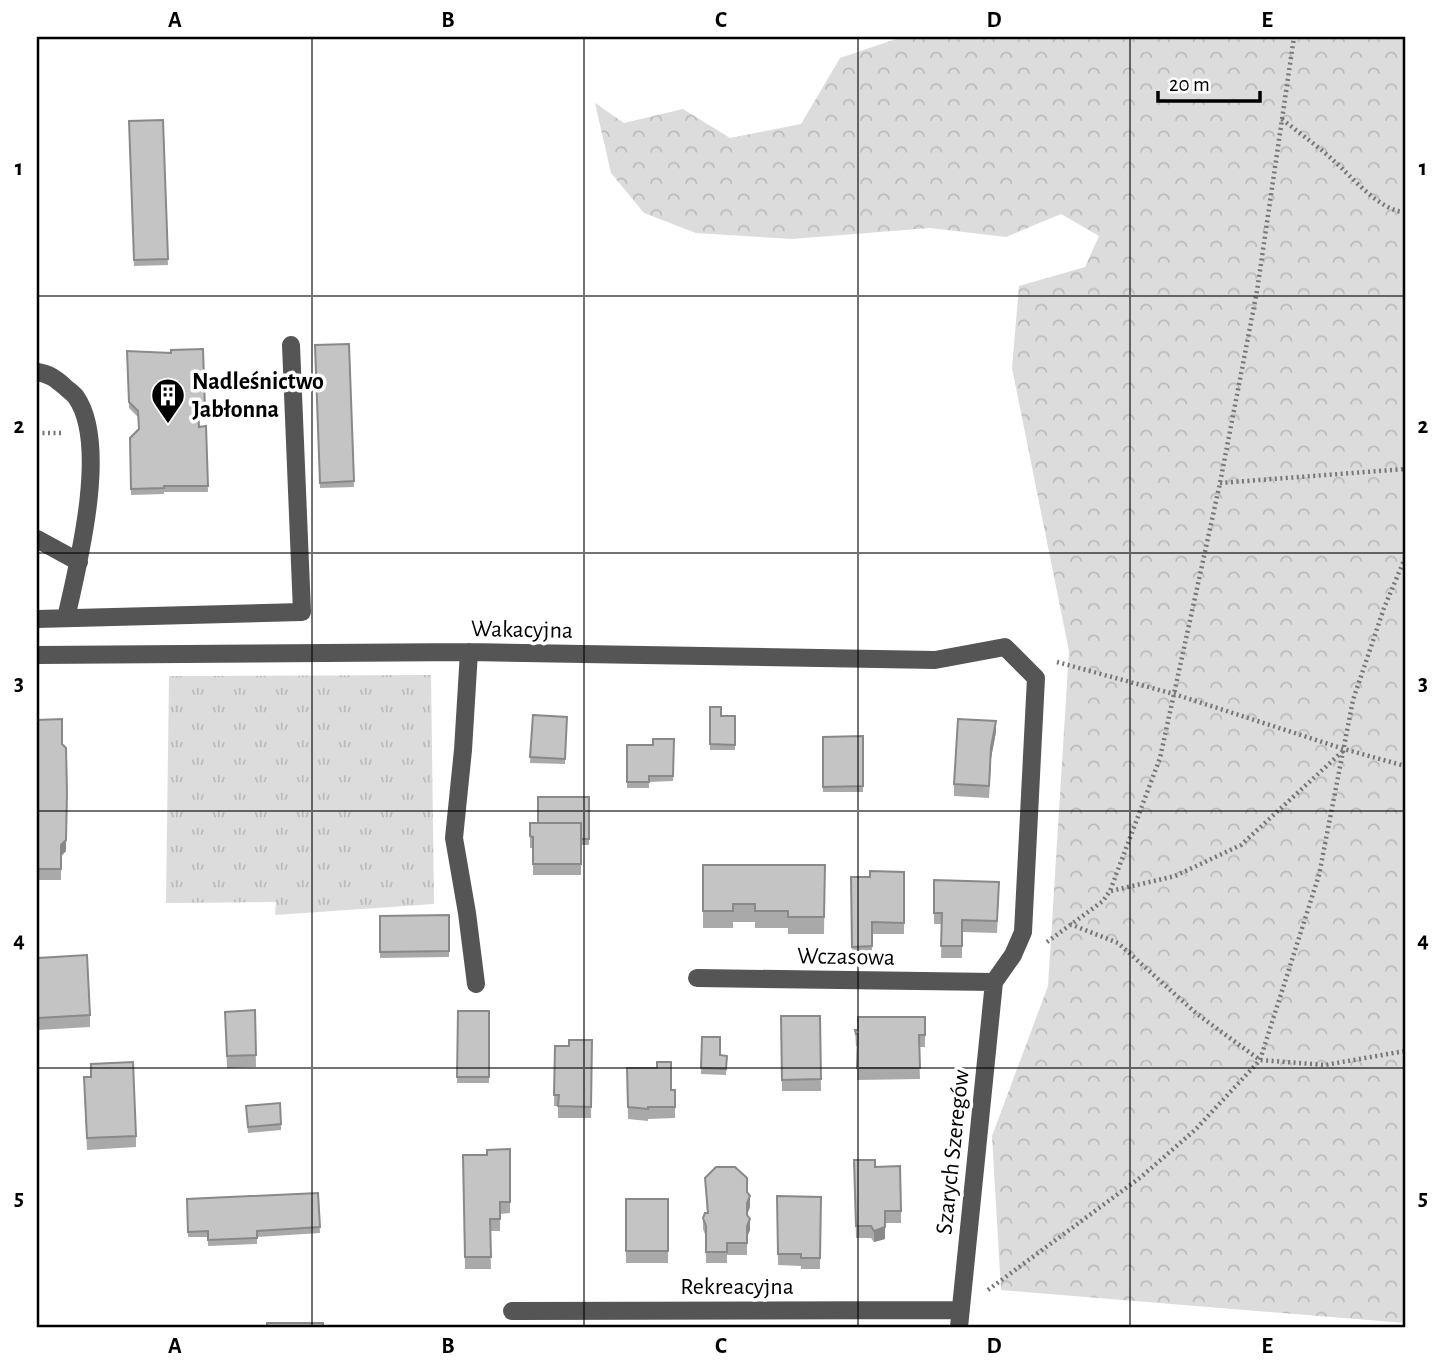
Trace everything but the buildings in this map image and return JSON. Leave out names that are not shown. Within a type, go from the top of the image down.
[{"type":"street","points":[[37,619],[302,612],[291,345]]},
{"type":"street","points":[[37,372],[50,374],[76,397],[90,432],[90,488],[79,562],[66,618]]},
{"type":"street","points":[[37,539],[79,562]]},
{"type":"street","name":"Wakacyjna","points":[[37,655],[469,652],[935,660],[1005,647],[1036,678],[1023,932],[1013,955],[994,982]]},
{"type":"street","points":[[469,652],[454,838],[476,984]]},
{"type":"street","name":"Wczasowa","points":[[697,978],[994,982]]},
{"type":"street","name":"Szarych Szeregów","points":[[960,1319],[994,982]]},
{"type":"street","name":"Rekreacyjna","points":[[512,1311],[960,1319]]},
{"type":"path","points":[[1038,949],[1103,901],[1110,891],[1160,758],[1220,483],[1257,291],[1294,37]]},
{"type":"path","points":[[1281,118],[1334,160],[1363,190],[1398,212],[1405,212]]},
{"type":"path","points":[[1220,483],[1405,468]]},
{"type":"path","points":[[960,1319],[1141,1177],[1195,1130],[1260,1060],[1319,875],[1353,700],[1384,608],[1405,558]]},
{"type":"path","points":[[1057,662],[1174,694],[1405,766]]},
{"type":"path","points":[[1110,891],[1175,876],[1241,845],[1344,749]]},
{"type":"path","points":[[1070,924],[1118,943],[1198,1014],[1260,1060],[1325,1065],[1405,1051]]},
{"type":"green space","points":[[902,37],[1405,37],[1405,1323],[1001,1290],[992,1136],[1048,986],[1069,651],[1012,368],[1019,286],[1085,267],[1099,236],[1061,214],[1006,237],[930,228],[792,239],[696,233],[644,213],[611,173],[595,103],[624,123],[683,109],[730,138],[801,124],[840,58]]},
{"type":"green space","points":[[431,675],[434,904],[275,915],[276,902],[166,903],[169,676]]},
{"type":"place","name":"Nadleśnictwo Jabłonna","points":[[168,425]]}]
